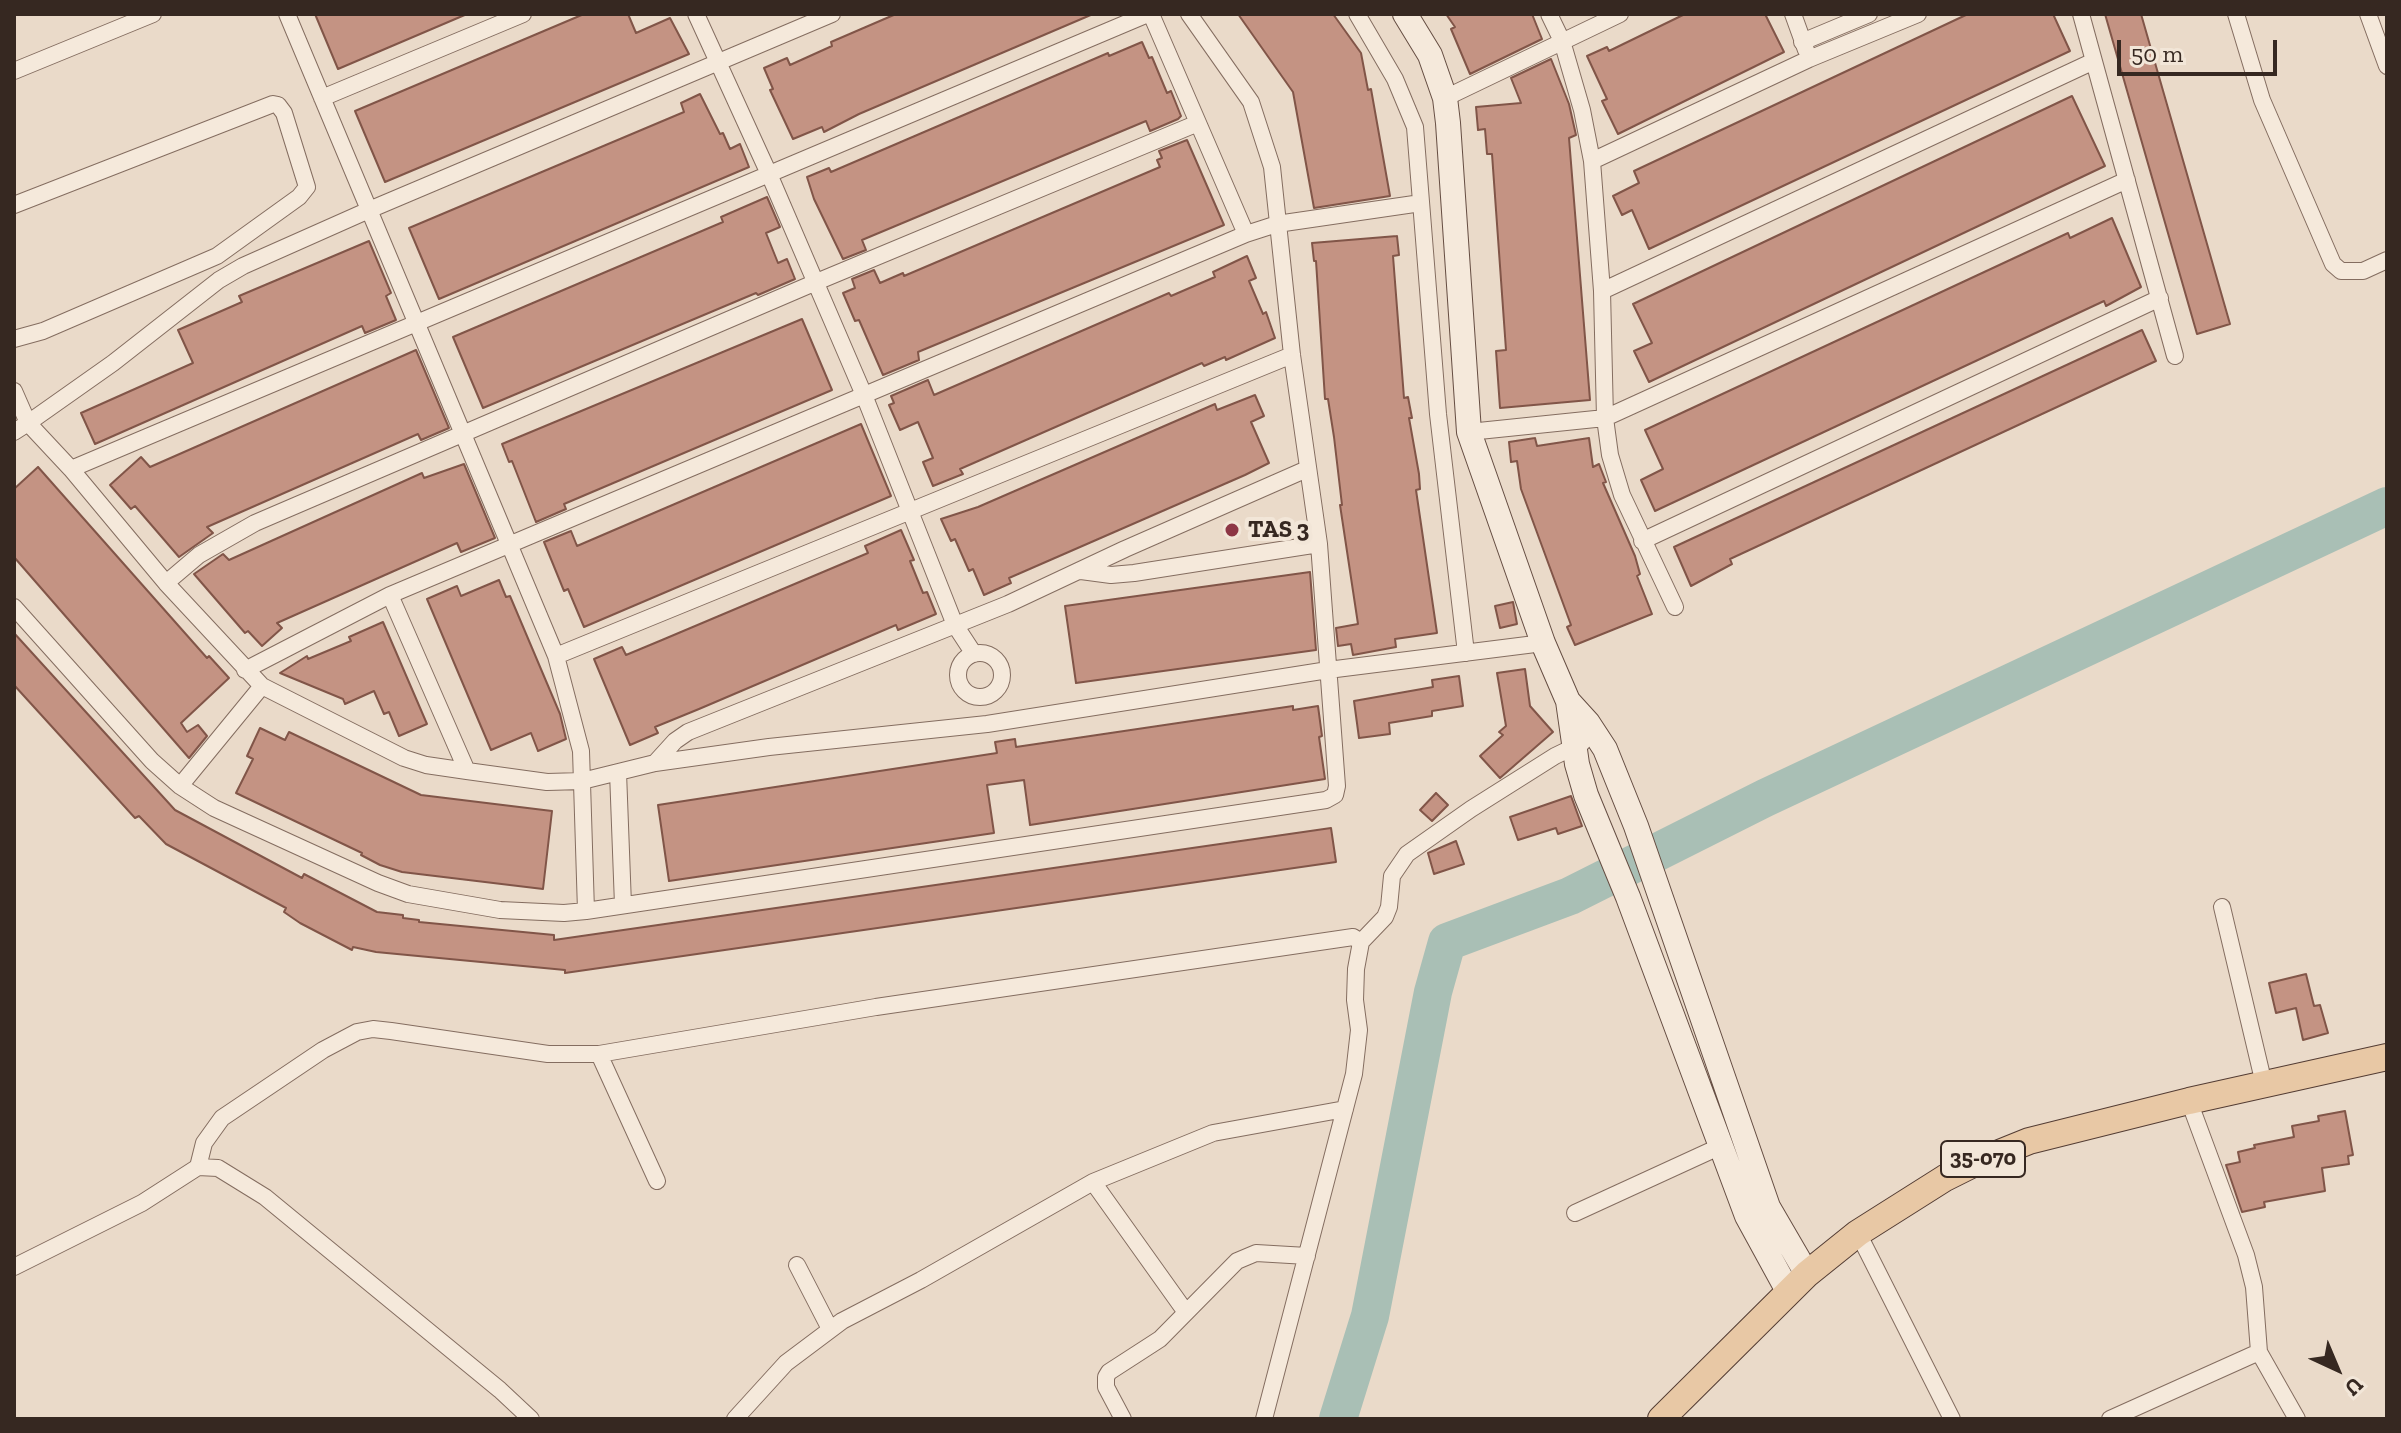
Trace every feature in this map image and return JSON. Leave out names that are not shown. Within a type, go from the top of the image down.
[{"type":"main road","name":"35-070","points":[[1661,1419],[1797,1283],[1858,1233],[1945,1178],[1977,1162],[2029,1141],[2387,1057]]},
{"type":"street","points":[[14,71],[153,14]]},
{"type":"street","points":[[287,14],[556,656],[580,741],[586,911]]},
{"type":"street","points":[[322,98],[523,14]]},
{"type":"street","points":[[696,14],[864,395],[955,625],[974,654]]},
{"type":"street","points":[[19,424],[113,363],[219,280],[243,266],[832,14]]},
{"type":"street","points":[[71,469],[1150,14],[1246,234]]},
{"type":"street","points":[[14,607],[152,761],[180,786],[214,808],[408,894],[500,910],[586,911],[1326,800],[1335,795],[1337,786],[1319,544],[1292,355],[1272,167],[1251,102],[1189,14]]},
{"type":"street","points":[[1357,14],[1395,79],[1415,127],[1438,414],[1473,652]]},
{"type":"street","points":[[1405,14],[1430,55],[1445,98],[1469,432],[1543,643],[1568,701],[1577,764],[1586,795],[1628,897],[1747,1216],[1797,1283]]},
{"type":"street","points":[[1549,14],[1562,41],[1582,110],[1592,161],[1602,291],[1605,418],[1610,455],[1622,495],[1675,607]]},
{"type":"street","points":[[1445,98],[1620,14]]},
{"type":"street","points":[[1793,14],[1809,59]]},
{"type":"street","points":[[1802,42],[1869,14]]},
{"type":"street","points":[[1592,161],[1809,59],[1918,14]]},
{"type":"street","points":[[2081,14],[2175,356]]},
{"type":"street","points":[[2236,14],[2262,100],[2333,264],[2341,271],[2363,271],[2387,260]]},
{"type":"street","points":[[2368,14],[2387,66]]},
{"type":"street","points":[[1602,291],[2094,61]]},
{"type":"street","points":[[14,205],[273,104],[284,113],[307,187],[299,197],[217,256],[43,331],[14,339]]},
{"type":"street","points":[[166,583],[199,555],[255,523],[814,283],[1198,123]]},
{"type":"street","points":[[1469,432],[1605,418],[2127,180]]},
{"type":"street","points":[[245,670],[390,595],[1246,234],[1277,224],[1421,203]]},
{"type":"street","points":[[1642,541],[2160,298]]},
{"type":"street","points":[[556,656],[1292,355]]},
{"type":"street","points":[[14,391],[19,424],[71,469],[166,583],[262,686],[404,758],[426,765],[547,782],[582,781],[655,763],[769,747],[987,724],[1328,670],[1543,643]]},
{"type":"street","points":[[655,763],[688,732],[955,625],[1307,469]]},
{"type":"street","points":[[1081,571],[1111,575],[1134,573],[1319,544]]},
{"type":"street","points":[[390,595],[467,771]]},
{"type":"street","points":[[974,654],[991,656],[1002,669],[1000,686],[986,697],[969,695],[959,681],[961,664],[974,654]]},
{"type":"street","points":[[180,786],[262,686]]},
{"type":"street","points":[[986,697],[987,724]]},
{"type":"street","points":[[1568,701],[1599,740],[1636,826],[1797,1283]]},
{"type":"street","points":[[1264,1419],[1357,1054],[1359,1030],[1355,1000],[1364,940],[1380,924],[1389,907],[1392,876],[1407,854],[1445,826],[1575,744],[1599,740]]},
{"type":"street","points":[[618,772],[623,905]]},
{"type":"street","points":[[2222,907],[2264,1084]]},
{"type":"street","points":[[198,1167],[204,1143],[222,1118],[323,1050],[357,1032],[373,1029],[391,1031],[548,1054],[599,1054],[876,1007],[1348,936],[1364,940]]},
{"type":"street","points":[[599,1054],[657,1181]]},
{"type":"street","points":[[1691,1064],[1716,1057]]},
{"type":"street","points":[[2189,1101],[2246,1255],[2254,1287],[2259,1352],[2297,1419]]},
{"type":"street","points":[[735,1419],[786,1363],[830,1329],[1093,1182],[1213,1133],[1345,1109]]},
{"type":"street","points":[[1575,1213],[1721,1146]]},
{"type":"street","points":[[14,1267],[142,1203],[198,1167],[218,1168],[265,1197],[500,1390],[531,1419]]},
{"type":"street","points":[[1093,1182],[1185,1311]]},
{"type":"street","points":[[1858,1233],[1952,1419]]},
{"type":"street","points":[[1123,1419],[1106,1387],[1106,1377],[1116,1367],[1160,1339],[1237,1261],[1256,1253],[1307,1256]]},
{"type":"street","points":[[797,1265],[830,1329]]},
{"type":"street","points":[[2110,1419],[2259,1352]]},
{"type":"building","points":[[315,14],[467,14],[338,69]]},
{"type":"building","points":[[584,14],[628,14],[636,33],[670,18],[689,54],[385,182],[355,111]]},
{"type":"building","points":[[896,14],[1093,14],[859,114],[824,132],[822,127],[793,139],[770,90],[773,89],[764,68],[787,58],[790,65],[832,46],[831,42]]},
{"type":"building","points":[[1238,14],[1333,14],[1361,53],[1368,90],[1371,89],[1390,196],[1314,208],[1293,92]]},
{"type":"building","points":[[1446,14],[1532,14],[1542,39],[1470,74],[1451,29],[1455,27]]},
{"type":"building","points":[[1685,14],[1765,14],[1784,52],[1618,134],[1602,101],[1607,99],[1587,56],[1607,47],[1609,51]]},
{"type":"building","points":[[1968,14],[2053,14],[2070,51],[1649,249],[1632,210],[1622,215],[1613,196],[1639,183],[1634,171]]},
{"type":"building","points":[[2105,14],[2141,14],[2230,324],[2197,334]]},
{"type":"building","points":[[1142,42],[1167,93],[1171,91],[1181,116],[1178,119],[1150,131],[1146,121],[862,240],[866,250],[843,259],[814,199],[807,177],[829,168],[831,172],[1108,53],[1109,56]]},
{"type":"building","points":[[1551,59],[1569,104],[1576,135],[1569,138],[1590,400],[1500,408],[1496,351],[1506,350],[1492,154],[1487,154],[1485,129],[1478,130],[1476,107],[1521,103],[1511,78]]},
{"type":"building","points":[[700,94],[730,149],[740,144],[749,167],[439,299],[409,228],[684,112],[681,103]]},
{"type":"building","points":[[2072,96],[2105,166],[1649,382],[1634,351],[1652,343],[1633,304]]},
{"type":"building","points":[[1187,140],[1224,225],[918,352],[919,360],[883,375],[859,320],[855,321],[843,293],[855,288],[852,279],[874,270],[880,283],[903,273],[904,276],[1160,167],[1157,160],[1162,158],[1159,151]]},
{"type":"building","points":[[767,197],[780,227],[766,233],[778,263],[787,259],[795,279],[483,408],[453,337],[723,222],[721,217]]},
{"type":"building","points":[[2112,218],[2141,287],[2106,306],[2104,301],[1655,511],[1641,480],[1663,469],[1645,430],[2068,233],[2070,238]]},
{"type":"building","points":[[1397,236],[1399,255],[1393,256],[1404,398],[1408,397],[1412,418],[1409,418],[1420,489],[1416,490],[1437,633],[1395,639],[1396,647],[1353,655],[1351,644],[1338,646],[1336,628],[1358,624],[1340,505],[1334,437],[1328,399],[1325,399],[1316,261],[1312,243]]},
{"type":"building","points":[[369,241],[391,293],[386,296],[396,320],[365,333],[362,326],[95,444],[81,413],[193,363],[178,330],[242,302],[239,296]]},
{"type":"building","points":[[1247,256],[1256,278],[1249,281],[1263,314],[1266,312],[1275,338],[1226,360],[1225,357],[1204,366],[1202,363],[960,469],[963,474],[933,486],[923,462],[933,458],[918,422],[900,430],[889,405],[894,403],[891,396],[928,380],[934,395],[1169,293],[1171,296],[1215,277],[1213,272]]},
{"type":"building","points":[[802,319],[832,390],[564,504],[566,509],[536,522],[502,444]]},
{"type":"building","points":[[2142,330],[2156,361],[1730,559],[1732,564],[1691,586],[1674,547]]},
{"type":"building","points":[[416,350],[449,428],[421,440],[418,434],[207,527],[213,533],[179,557],[135,506],[131,509],[110,485],[141,457],[150,467]]},
{"type":"building","points":[[1255,395],[1264,416],[1251,422],[1269,463],[1009,578],[1011,583],[984,595],[973,569],[969,571],[955,539],[951,541],[941,519],[978,507],[1215,404],[1217,410]]},
{"type":"building","points":[[861,424],[891,496],[584,627],[568,589],[564,591],[544,542],[571,531],[577,546]]},
{"type":"building","points":[[1535,438],[1537,446],[1589,438],[1593,467],[1599,464],[1606,482],[1603,483],[1635,556],[1640,574],[1637,576],[1652,614],[1575,645],[1567,627],[1571,625],[1521,489],[1517,461],[1511,462],[1509,442]]},
{"type":"building","points":[[464,464],[495,538],[461,552],[457,543],[277,623],[282,628],[262,646],[248,631],[245,633],[194,574],[223,554],[229,560],[422,473],[424,478]]},
{"type":"building","points":[[38,467],[207,658],[209,656],[229,678],[181,723],[187,732],[198,725],[207,736],[189,758],[14,557],[14,489]]},
{"type":"building","points":[[901,530],[923,593],[927,592],[936,614],[898,630],[896,625],[655,727],[658,733],[630,745],[594,659],[622,647],[626,655],[662,640],[868,553],[865,546]]},
{"type":"building","points":[[1310,572],[1316,650],[1076,683],[1065,606]]},
{"type":"building","points":[[499,580],[506,597],[510,596],[560,714],[566,739],[538,751],[531,733],[491,750],[427,599],[457,586],[461,596]]},
{"type":"building","points":[[1513,602],[1517,624],[1500,628],[1495,606]]},
{"type":"building","points":[[383,622],[427,724],[399,736],[389,712],[384,714],[374,691],[345,704],[343,699],[280,673],[307,656],[308,659],[351,641],[349,637]]},
{"type":"building","points":[[14,633],[175,810],[302,878],[304,874],[377,912],[403,915],[403,918],[419,922],[554,935],[554,940],[1331,828],[1336,862],[565,973],[565,970],[376,952],[353,947],[352,950],[300,923],[284,912],[286,908],[166,844],[139,816],[135,818],[14,685]]},
{"type":"building","points":[[1525,669],[1530,706],[1553,732],[1500,778],[1480,756],[1503,735],[1499,732],[1506,726],[1497,673]]},
{"type":"building","points":[[1459,676],[1463,706],[1432,711],[1432,716],[1389,723],[1390,734],[1359,738],[1354,701],[1433,687],[1432,680]]},
{"type":"building","points":[[1293,706],[1293,710],[1318,706],[1325,779],[1030,825],[1024,780],[987,785],[994,833],[669,881],[658,805],[997,753],[995,742],[1015,739],[1016,747]]},
{"type":"building","points":[[260,728],[285,740],[289,732],[421,795],[552,811],[543,889],[402,872],[380,865],[362,853],[236,793],[253,759],[247,756]]},
{"type":"building","points":[[1436,793],[1448,805],[1432,821],[1420,810]]},
{"type":"building","points":[[1571,796],[1582,826],[1558,834],[1556,828],[1518,840],[1510,817]]},
{"type":"building","points":[[1456,841],[1464,864],[1434,874],[1428,853]]},
{"type":"building","points":[[2306,974],[2314,1006],[2320,1005],[2328,1033],[2303,1040],[2296,1008],[2276,1013],[2269,983]]},
{"type":"building","points":[[2345,1111],[2353,1155],[2348,1156],[2349,1164],[2322,1168],[2325,1191],[2264,1202],[2265,1207],[2242,1212],[2226,1165],[2240,1162],[2238,1152],[2255,1148],[2254,1145],[2294,1137],[2292,1126],[2319,1121],[2318,1116]]},
{"type":"waterway","points":[[1338,1419],[1370,1316],[1433,992],[1447,942],[1570,896],[1765,798],[2387,506]]},
{"type":"place","name":"TAS 3","points":[[1232,530]]}]
